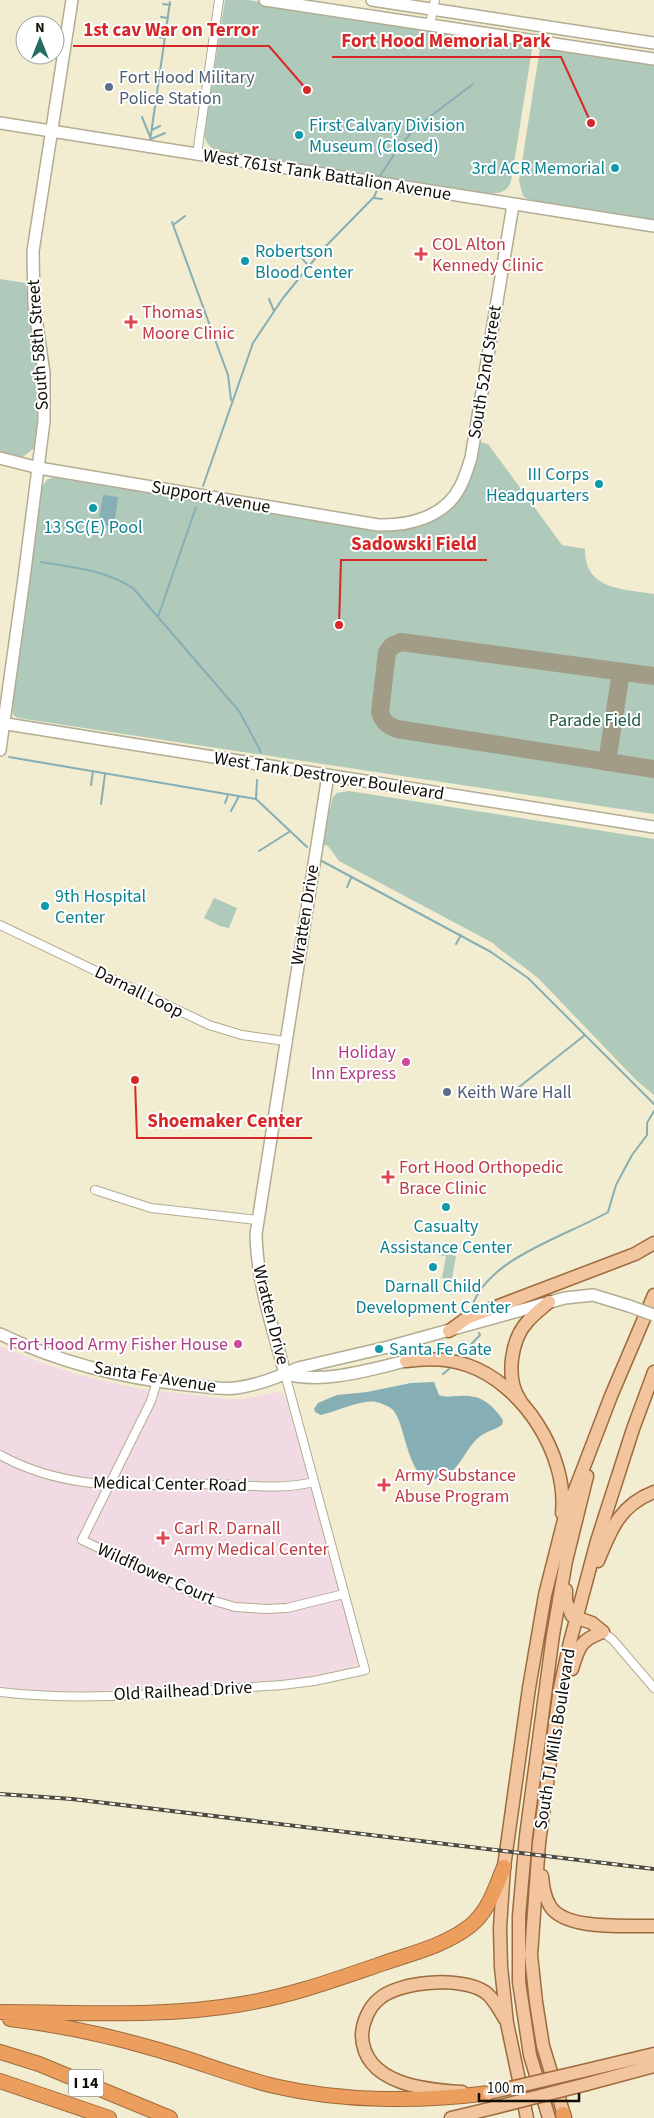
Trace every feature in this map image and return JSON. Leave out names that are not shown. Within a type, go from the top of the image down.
[{"type":"highway","points":[[0,2012],[150,2013],[192,2011],[242,2004],[292,1993],[437,1944],[456,1935],[471,1925],[483,1913],[504,1867]]},
{"type":"highway","points":[[0,2018],[41,2023],[122,2040],[157,2049],[230,2074],[285,2088],[396,2100],[447,2098],[489,2093]]},
{"type":"highway","name":"I 14","points":[[0,2052],[39,2064],[170,2118]]},
{"type":"highway","name":"I 14","points":[[0,2081],[110,2118]]},
{"type":"main road","points":[[448,1331],[466,1318],[635,1254],[654,1244]]},
{"type":"main road","name":"South TJ Mills Boulevard","points":[[527,2118],[507,2023],[501,1967],[500,1928],[504,1867],[529,1688],[546,1595],[565,1516],[599,1425],[654,1295]]},
{"type":"main road","points":[[549,1302],[528,1321],[518,1336],[513,1354],[514,1385],[517,1395],[544,1434],[556,1460],[562,1484],[563,1498],[560,1539]]},
{"type":"main road","points":[[406,1361],[441,1359],[467,1365],[486,1374],[527,1409]]},
{"type":"main road","name":"South TJ Mills Boulevard","points":[[564,2117],[543,2046],[531,1955],[539,1843],[560,1688],[578,1614],[596,1541],[654,1372]]},
{"type":"main road","name":"South TJ Mills Boulevard","points":[[549,2118],[530,2055],[519,1982],[519,1916],[528,1817],[553,1635],[566,1562],[599,1425]]},
{"type":"main road","points":[[578,1614],[615,1522],[629,1507],[654,1492]]},
{"type":"main road","points":[[566,1562],[566,1601],[569,1612],[578,1614],[603,1632]]},
{"type":"main road","points":[[560,1688],[571,1672],[578,1649],[583,1642],[588,1637],[603,1632]]},
{"type":"main road","points":[[539,1843],[543,1891],[550,1908],[568,1920],[592,1924],[654,1926]]},
{"type":"main road","points":[[507,2023],[495,2003],[486,1993],[476,1987],[448,1982],[417,1985],[388,1993],[378,2000],[362,2027],[364,2048],[369,2059],[388,2077],[400,2082],[451,2091],[489,2093],[654,2054]]},
{"type":"main road","points":[[451,2118],[654,2066]]},
{"type":"main road","points":[[619,2076],[654,2074]]},
{"type":"main road","points":[[471,2118],[489,2109]]},
{"type":"street","name":"South 58th Street","points":[[0,750],[1,725],[39,468],[44,421],[44,385],[34,304],[33,251],[72,0]]},
{"type":"street","points":[[197,154],[219,0]]},
{"type":"street","points":[[265,0],[654,59]]},
{"type":"street","points":[[372,0],[434,5],[654,43]]},
{"type":"street","points":[[430,24],[434,5]]},
{"type":"street","name":"West 761st Tank Battalion Avenue","points":[[0,123],[654,226]]},
{"type":"street","name":"South 52nd Street","points":[[422,520],[451,501],[460,488],[471,458],[513,204]]},
{"type":"street","name":"Support Avenue","points":[[0,458],[39,468],[378,525],[407,524],[422,520]]},
{"type":"street","name":"West Tank Destroyer Boulevard","points":[[1,725],[654,827]]},
{"type":"street","name":"Wratten Drive","points":[[328,775],[256,1234],[258,1269],[365,1670]]},
{"type":"street","name":"Darnall Loop","points":[[0,925],[208,1025],[242,1035],[285,1041]]},
{"type":"street","points":[[95,1190],[151,1208],[257,1220]]},
{"type":"street","name":"Santa Fe Avenue","points":[[0,1334],[60,1359],[112,1374],[157,1381],[229,1388],[255,1384],[298,1368],[401,1344],[576,1296],[593,1295],[654,1315]]},
{"type":"street","points":[[285,1374],[302,1378],[357,1373],[406,1361]]},
{"type":"street","name":"Wildflower Court","points":[[157,1381],[151,1401],[82,1540],[182,1588],[219,1603],[249,1609],[296,1606],[344,1594]]},
{"type":"street","name":"Medical Center Road","points":[[0,1455],[28,1468],[53,1476],[110,1485],[214,1484],[286,1487],[314,1482]]},
{"type":"street","points":[[603,1632],[654,1688]]},
{"type":"street","name":"Old Railhead Drive","points":[[0,1692],[70,1697],[272,1686],[314,1681],[365,1670]]},
{"type":"shaded area","name":"Carl R. Darnall Army Medical Center","points":[[0,1346],[79,1375],[135,1388],[228,1399],[245,1399],[277,1392],[285,1395],[359,1659],[357,1664],[354,1667],[327,1674],[287,1681],[62,1693],[0,1687]]},
{"type":"green space","points":[[225,0],[248,0],[529,44],[532,49],[510,184],[506,190],[491,194],[216,151],[211,148],[204,134]]},
{"type":"green space","points":[[540,48],[654,65],[654,220],[531,201],[523,196],[519,181]]},
{"type":"green space","points":[[0,279],[26,283],[37,366],[39,386],[38,428],[34,448],[23,457],[0,452]]},
{"type":"green space","name":"Parade Field","points":[[480,442],[488,444],[562,545],[585,549],[586,563],[591,573],[598,580],[630,591],[654,594],[654,814],[18,718],[13,715],[11,707],[42,486],[48,479],[59,476],[235,508],[388,532],[425,524],[440,516],[452,506],[470,479]]},
{"type":"green space","points":[[349,791],[654,839],[654,1095],[636,1080],[539,979],[493,943],[339,861],[328,846],[321,844],[333,797],[337,793]]},
{"type":"green space","points":[[214,898],[237,908],[229,928],[204,918]]},
{"type":"green space","points":[[429,1242],[447,1244],[446,1254],[456,1256],[452,1279],[442,1278],[446,1256],[428,1254]]},
{"type":"water","points":[[103,495],[118,497],[114,527],[98,525]]},
{"type":"water","points":[[434,1382],[439,1395],[479,1398],[489,1404],[503,1420],[502,1425],[476,1439],[454,1469],[443,1477],[431,1479],[422,1476],[410,1456],[398,1418],[393,1410],[387,1406],[376,1402],[364,1402],[321,1415],[315,1412],[314,1409],[318,1403],[337,1395],[367,1392],[411,1383]]},
{"type":"waterway","points":[[150,141],[170,2]]},
{"type":"waterway","points":[[163,4],[170,5]]},
{"type":"waterway","points":[[161,17],[168,18]]},
{"type":"waterway","points":[[158,37],[165,38]]},
{"type":"waterway","points":[[380,176],[397,150],[415,128],[473,84]]},
{"type":"waterway","points":[[142,117],[151,139],[165,133]]},
{"type":"waterway","points":[[152,130],[160,126]]},
{"type":"waterway","points":[[203,486],[253,343],[283,298],[323,249],[374,197],[378,188]]},
{"type":"waterway","points":[[374,198],[382,199]]},
{"type":"waterway","points":[[173,225],[185,216]]},
{"type":"waterway","points":[[172,222],[228,375],[231,400]]},
{"type":"waterway","points":[[302,258],[309,267]]},
{"type":"waterway","points":[[269,299],[274,311]]},
{"type":"waterway","points":[[158,617],[196,507]]},
{"type":"waterway","points":[[41,562],[100,573],[133,588],[239,711],[261,752]]},
{"type":"waterway","points":[[9,757],[256,799],[307,847]]},
{"type":"waterway","points":[[91,785],[93,771]]},
{"type":"waterway","points":[[101,804],[105,774]]},
{"type":"waterway","points":[[256,799],[257,780]]},
{"type":"waterway","points":[[225,803],[228,795]]},
{"type":"waterway","points":[[231,811],[239,796]]},
{"type":"waterway","points":[[259,851],[289,832]]},
{"type":"waterway","points":[[320,860],[491,952],[528,978],[654,1104]]},
{"type":"waterway","points":[[347,887],[351,878]]},
{"type":"waterway","points":[[456,944],[461,935]]},
{"type":"waterway","points":[[519,1087],[585,1035]]},
{"type":"waterway","points":[[472,1307],[480,1290],[494,1275],[511,1262],[530,1250],[608,1212],[616,1185],[632,1155],[647,1135],[647,1123],[654,1111]]},
{"type":"waterway","points":[[462,1354],[480,1335],[479,1333]]},
{"type":"waterway","points":[[443,1374],[449,1369]]},
{"type":"taxiway","points":[[654,676],[401,642],[392,646],[387,652],[380,712],[386,723],[397,729],[654,769]]},
{"type":"taxiway","points":[[607,762],[621,672]]},
{"type":"railway","points":[[0,1794],[72,1799],[654,1869]]},
{"type":"place","name":"Fort Hood Military Police Station","points":[[109,87]]},
{"type":"place","name":"1st cav War on Terror","points":[[307,90]]},
{"type":"place","name":"Fort Hood Memorial Park","points":[[591,123]]},
{"type":"place","name":"First Calvary Division Museum (Closed)","points":[[299,135]]},
{"type":"place","name":"3rd ACR Memorial","points":[[615,168]]},
{"type":"place","name":"COL Alton Kennedy Clinic","points":[[421,254]]},
{"type":"place","name":"Robertson Blood Center","points":[[245,261]]},
{"type":"place","name":"Thomas Moore Clinic","points":[[131,322]]},
{"type":"place","name":"III Corps Headquarters","points":[[599,484]]},
{"type":"place","name":"13 SC(E) Pool","points":[[93,508]]},
{"type":"place","name":"Sadowski Field","points":[[339,625]]},
{"type":"place","name":"9th Hospital Center","points":[[45,906]]},
{"type":"place","name":"Holiday Inn Express","points":[[406,1062]]},
{"type":"place","name":"Shoemaker Center","points":[[135,1080]]},
{"type":"place","name":"Keith Ware Hall","points":[[447,1092]]},
{"type":"place","name":"Fort Hood Orthopedic Brace Clinic","points":[[388,1177]]},
{"type":"place","name":"Casualty Assistance Center","points":[[446,1207]]},
{"type":"place","name":"Darnall Child Development Center","points":[[433,1267]]},
{"type":"place","name":"Fort Hood Army Fisher House","points":[[238,1344]]},
{"type":"place","name":"Santa Fe Gate","points":[[379,1349]]},
{"type":"place","name":"Army Substance Abuse Program","points":[[384,1485]]},
{"type":"place","name":"Carl R. Darnall Army Medical Center","points":[[163,1538]]}]
